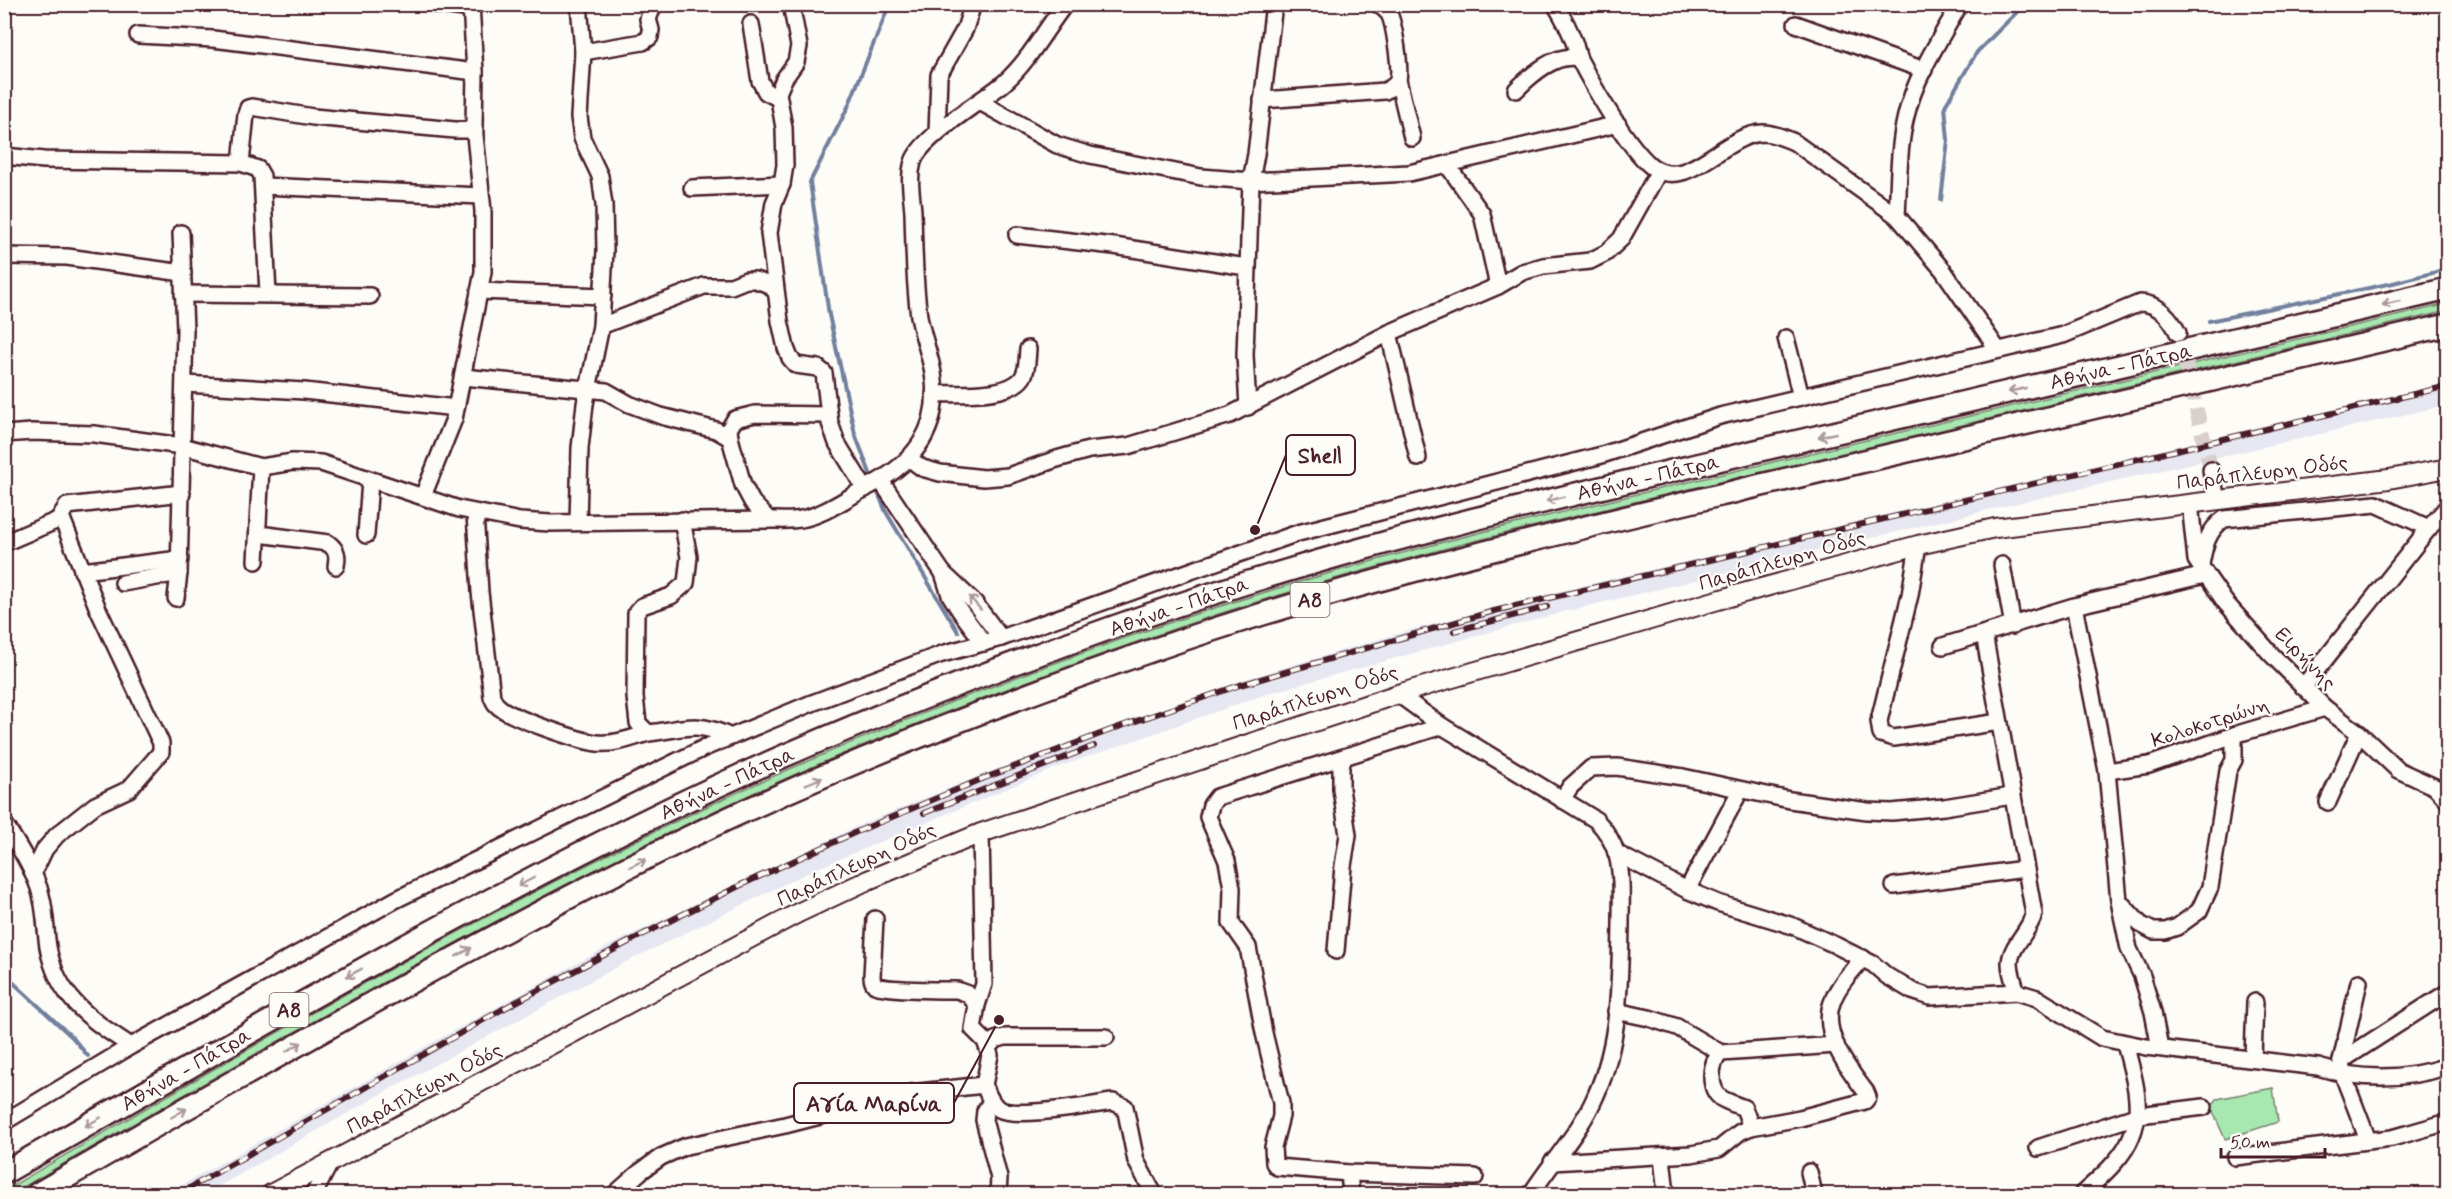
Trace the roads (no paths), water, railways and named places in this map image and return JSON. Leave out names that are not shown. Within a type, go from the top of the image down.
[{"type":"highway","name":"Αθήνα - Πάτρα","points":[[4,1173],[403,946],[670,809],[857,726],[1106,630],[1290,570],[1560,498],[2448,289]]},
{"type":"highway","name":"Αθήνα - Πάτρα","points":[[37,1194],[410,981],[684,840],[872,757],[1128,658],[1292,605],[1569,531],[2448,325]]},
{"type":"main road","name":"Παράπλευρη Οδός","points":[[271,1194],[798,913],[868,880],[981,833],[1202,758],[1398,694],[1586,638],[1918,545],[1995,528],[2389,479],[2448,468]]},
{"type":"street","points":[[423,496],[456,408],[484,255],[475,130],[475,72],[471,7],[435,4]]},
{"type":"street","points":[[578,522],[580,448],[588,388],[601,326],[605,250],[600,176],[582,138],[579,117],[583,52],[579,4]]},
{"type":"street","points":[[583,52],[643,42],[650,37],[651,30],[648,20],[654,4]]},
{"type":"street","points":[[791,4],[799,46],[798,56],[779,88],[778,98],[786,149],[782,184],[774,202],[769,233],[776,292],[786,348],[790,358],[796,365],[818,368],[824,373],[829,415],[837,443],[865,489]]},
{"type":"street","points":[[937,134],[939,75],[964,30],[973,4]]},
{"type":"street","points":[[4,434],[32,432],[94,434],[182,446],[261,467],[293,462],[321,463],[475,514],[536,522],[769,520],[809,517],[881,481],[910,459],[921,445],[932,415],[934,394],[932,370],[922,331],[916,291],[911,187],[913,161],[921,147],[980,102],[1022,65],[1065,4]]},
{"type":"street","points":[[1248,407],[1245,355],[1246,267],[1251,181],[1274,4]]},
{"type":"street","points":[[1378,4],[1390,16],[1399,69],[1398,80],[1412,138]]},
{"type":"street","points":[[1555,4],[1566,22],[1578,58],[1618,124],[1645,160],[1659,171],[1671,174],[1690,170],[1737,139],[1766,133],[1794,142],[1897,216],[1942,270],[1998,350]]},
{"type":"street","points":[[1897,216],[1902,135],[1906,113],[1924,70],[1960,4]]},
{"type":"street","points":[[751,24],[760,81],[766,92],[778,98]]},
{"type":"street","points":[[1796,24],[1924,70]]},
{"type":"street","points":[[138,35],[213,39],[475,72]]},
{"type":"street","points":[[1516,90],[1531,75],[1548,65],[1571,56],[1578,58]]},
{"type":"street","points":[[1262,100],[1385,91],[1395,86],[1398,80]]},
{"type":"street","points":[[980,102],[1058,145],[1090,155],[1200,177],[1251,181],[1409,174],[1618,124]]},
{"type":"street","points":[[241,164],[246,114],[248,108],[252,107],[313,117],[475,130]]},
{"type":"street","points":[[4,156],[44,160],[241,164],[258,169],[262,176],[263,186],[268,294]]},
{"type":"street","points":[[1448,166],[1482,214],[1498,286]]},
{"type":"street","points":[[910,459],[922,468],[940,473],[984,478],[1008,476],[1089,450],[1128,446],[1248,407],[1389,333],[1498,286],[1529,269],[1590,261],[1605,253],[1621,239],[1659,171]]},
{"type":"street","points":[[692,188],[782,184]]},
{"type":"street","points":[[263,186],[481,196]]},
{"type":"street","points":[[176,598],[180,566],[184,384],[181,233]]},
{"type":"street","points":[[1017,236],[1114,246],[1246,267]]},
{"type":"street","points":[[4,256],[67,257],[183,273]]},
{"type":"street","points":[[601,326],[704,286],[731,286],[746,280],[755,280],[770,285],[776,292]]},
{"type":"street","points":[[479,291],[603,296]]},
{"type":"street","points":[[183,294],[370,296]]},
{"type":"street","points":[[4,1122],[131,1046],[395,900],[695,753],[812,703],[942,654],[1001,638],[1298,534],[1613,452],[1700,421],[2063,335],[2140,303],[2149,304],[2166,315],[2178,333]]},
{"type":"street","points":[[1389,333],[1418,458]]},
{"type":"street","points":[[1786,338],[1801,397]]},
{"type":"street","points":[[934,394],[974,393],[1014,386],[1022,378],[1027,368],[1028,350]]},
{"type":"street","points":[[463,377],[606,391],[629,404],[661,416],[716,430],[730,438]]},
{"type":"street","points":[[184,384],[304,391],[456,408]]},
{"type":"street","points":[[769,520],[752,502],[743,485],[729,429],[735,419],[743,416],[829,415]]},
{"type":"street","points":[[256,561],[261,467]]},
{"type":"street","points":[[2211,470],[2217,500]]},
{"type":"street","points":[[366,535],[370,481]]},
{"type":"street","points":[[881,481],[943,573],[974,602],[1001,638]]},
{"type":"street","points":[[4,543],[58,520],[67,506],[182,493]]},
{"type":"street","name":"Ειρήνης","points":[[2190,503],[2194,553],[2202,571],[2271,654],[2302,687],[2398,770],[2435,787],[2448,801]]},
{"type":"street","points":[[1943,646],[2074,606],[2202,571],[2204,545],[2214,526],[2224,519],[2376,504],[2428,528]]},
{"type":"street","points":[[2302,687],[2448,506]]},
{"type":"street","points":[[475,514],[480,592],[492,697],[497,706],[525,720],[570,737],[599,743],[697,726],[711,728],[731,737]]},
{"type":"street","points":[[33,874],[45,849],[57,835],[95,805],[129,789],[161,752],[161,743],[82,572],[62,516]]},
{"type":"street","points":[[648,733],[638,723],[635,697],[636,613],[642,606],[671,596],[686,583],[689,557],[682,520]]},
{"type":"street","points":[[259,534],[328,543],[335,549],[338,556],[336,566]]},
{"type":"street","points":[[1918,545],[1910,595],[1879,721],[1881,734],[1894,738],[1917,736],[1999,722]]},
{"type":"street","points":[[82,572],[180,566]]},
{"type":"street","points":[[123,583],[180,566]]},
{"type":"street","points":[[2002,566],[2013,626]]},
{"type":"street","points":[[943,573],[950,594],[960,611],[984,642]]},
{"type":"street","points":[[2074,606],[2107,771],[2119,901],[2128,949],[2142,976],[2153,1012],[2160,1048]]},
{"type":"street","points":[[1984,634],[2034,914],[2031,924],[2011,955],[2010,966],[2017,992]]},
{"type":"street","points":[[1398,694],[1442,726],[1596,820],[1607,833],[1616,853],[1622,890],[1620,961],[1611,1047],[1604,1075],[1586,1116],[1531,1194]]},
{"type":"street","name":"Κολοκοτρώνη","points":[[2107,771],[2149,765],[2234,735],[2325,708]]},
{"type":"street","points":[[1442,726],[1217,797],[1211,805],[1208,817],[1227,861],[1232,888],[1231,923],[1248,947],[1264,1033],[1281,1103],[1281,1116],[1273,1147],[1274,1163],[1277,1167],[1287,1169],[1475,1177]]},
{"type":"street","points":[[2328,802],[2359,734]]},
{"type":"street","points":[[2119,901],[2128,914],[2146,929],[2153,931],[2165,931],[2177,927],[2199,911],[2210,887],[2228,771],[2234,760],[2234,735]]},
{"type":"street","points":[[1336,951],[1348,834],[1341,789],[1341,766],[1344,757]]},
{"type":"street","points":[[1562,800],[1580,777],[1591,768],[1617,767],[1683,777],[1740,791],[1841,808],[1892,812],[2012,796]]},
{"type":"street","points":[[1687,890],[1740,791]]},
{"type":"street","points":[[4,823],[33,874],[45,914],[50,958],[62,987],[90,1018],[131,1046]]},
{"type":"street","points":[[981,833],[984,984],[977,1005],[973,1029],[988,1047],[990,1055],[984,1085],[991,1101],[999,1108],[1009,1112],[1062,1109],[1113,1102],[1125,1107],[1136,1161],[1154,1194]]},
{"type":"street","points":[[1616,853],[1687,890],[1737,910],[1793,926],[1863,958],[1912,991],[1929,997],[2017,992],[2037,998],[2102,1038],[2125,1044],[2342,1068],[2397,1077],[2425,1073],[2448,1066]]},
{"type":"street","points":[[1894,886],[2025,870]]},
{"type":"street","points":[[875,919],[873,984],[877,987],[890,988],[957,990],[968,994],[977,1005]]},
{"type":"street","points":[[1552,1162],[1662,1156],[1719,1149],[1740,1132],[1751,1127],[1800,1118],[1865,1101],[1868,1097],[1866,1092],[1846,1065],[1832,1035],[1832,1002],[1863,958]]},
{"type":"street","points":[[2359,982],[2342,1068],[2368,1140]]},
{"type":"street","points":[[2342,1068],[2448,992]]},
{"type":"street","points":[[2253,1058],[2255,1002]]},
{"type":"street","points":[[1616,1011],[1666,1023],[1721,1053],[1836,1045]]},
{"type":"street","points":[[988,1047],[995,1040],[1005,1037],[1106,1037]]},
{"type":"street","points":[[2082,1194],[2115,1162],[2134,1133],[2139,1115],[2125,1044]]},
{"type":"street","points":[[1721,1053],[1716,1057],[1714,1064],[1713,1088],[1720,1097],[1744,1108],[1751,1127]]},
{"type":"street","points":[[615,1194],[661,1157],[687,1146],[785,1125],[910,1093],[984,1085]]},
{"type":"street","points":[[991,1101],[985,1111],[984,1120],[999,1178],[998,1194]]},
{"type":"street","points":[[2038,1148],[2139,1115],[2204,1107]]},
{"type":"street","points":[[2235,1157],[2392,1138],[2448,1122]]},
{"type":"street","points":[[1662,1156],[1666,1194]]},
{"type":"street","points":[[314,1194],[330,1163]]},
{"type":"street","points":[[1809,1172],[1814,1194]]},
{"type":"street","points":[[1349,1173],[1351,1194]]},
{"type":"waterway","points":[[873,481],[855,434],[829,315],[810,182],[848,107],[886,13],[886,4]]},
{"type":"waterway","points":[[1941,200],[1948,140],[1945,106],[1977,52],[2025,4]]},
{"type":"waterway","points":[[2209,321],[2393,283],[2448,269]]},
{"type":"waterway","points":[[876,488],[886,512],[958,632]]},
{"type":"waterway","points":[[4,974],[72,1037],[88,1056]]},
{"type":"tunnel","points":[[2180,342],[2211,470]]},
{"type":"railway","points":[[179,1194],[501,1010],[743,884],[854,833],[982,779],[1116,728],[1240,685],[1494,611],[2448,386]]},
{"type":"railway","points":[[1454,631],[1547,607]]},
{"type":"railway","points":[[924,813],[1094,746]]},
{"type":"place","name":"Shell","points":[[1255,530]]},
{"type":"place","name":"Αγία Μαρίνα","points":[[999,1020]]}]
